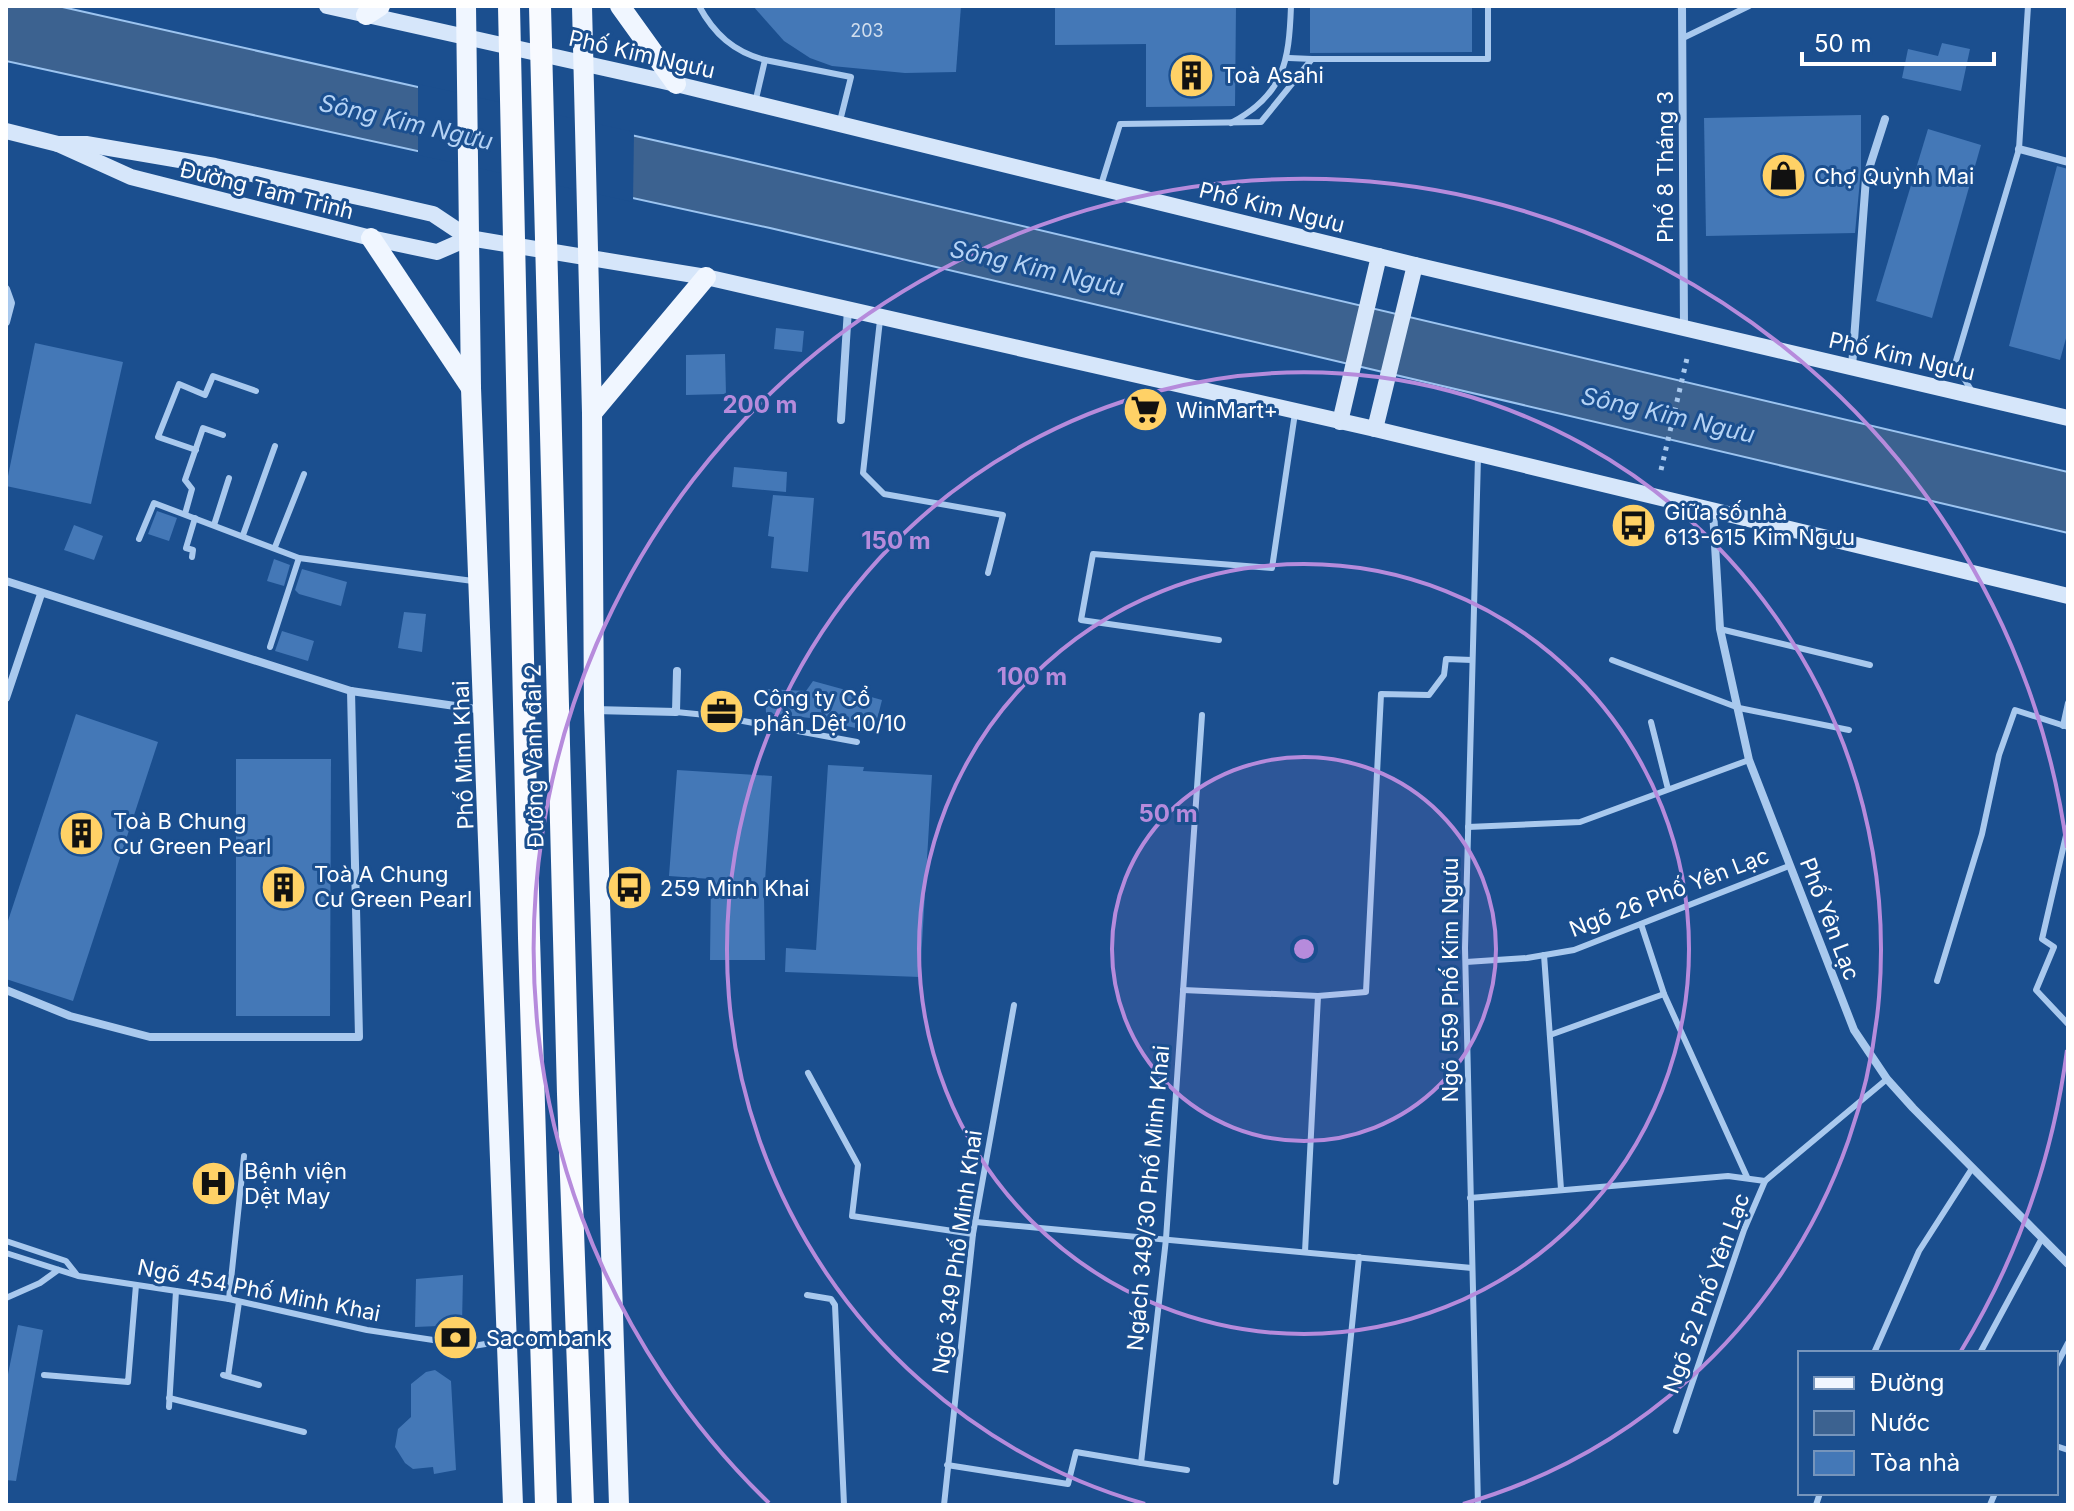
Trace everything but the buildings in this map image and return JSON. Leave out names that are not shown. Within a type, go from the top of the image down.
[{"type":"highway","name":"Đường Vành đai 2","points":[[509,6],[528,922],[546,1505]]},
{"type":"highway","name":"Đường Vành đai 2","points":[[540,6],[568,1094],[583,1505]]},
{"type":"main road","points":[[327,6],[373,10],[466,38],[466,6]]},
{"type":"main road","points":[[582,6],[592,413],[594,710],[619,1505]]},
{"type":"main road","points":[[620,6],[676,84]]},
{"type":"main road","name":"Phố Kim Ngưu","points":[[466,38],[676,84],[1415,265],[2068,418]]},
{"type":"main road","name":"Phố Minh Khai","points":[[466,38],[471,388],[513,1505]]},
{"type":"main road","name":"Đường Tam Trinh","points":[[6,131],[58,144],[131,177],[371,238],[437,252],[469,238]]},
{"type":"main road","name":"Đường Tam Trinh","points":[[58,144],[86,144],[215,166],[433,214],[469,238],[589,257]]},
{"type":"main road","points":[[371,238],[471,388]]},
{"type":"main road","points":[[1340,422],[1379,256]]},
{"type":"main road","points":[[589,257],[706,277],[1375,429],[2068,596]]},
{"type":"main road","points":[[1375,429],[1415,265]]},
{"type":"main road","points":[[592,413],[706,277]]},
{"type":"street","name":"Phố 8 Tháng 3","points":[[1682,6],[1684,327]]},
{"type":"street","points":[[1852,367],[1866,178],[1885,119]]},
{"type":"street","points":[[2019,149],[2068,162]]},
{"type":"street","points":[[6,289],[11,303],[6,322]]},
{"type":"street","points":[[841,420],[848,309]]},
{"type":"street","name":"Phố Yên Lạc","points":[[1713,511],[1720,629],[1749,760],[1854,1030],[1887,1079],[1971,1170],[2068,1264]]},
{"type":"street","points":[[6,581],[351,691],[485,710]]},
{"type":"street","points":[[6,698],[41,594]]},
{"type":"street","points":[[594,710],[676,712],[677,671]]},
{"type":"street","points":[[10,992],[70,1016],[150,1037],[359,1037],[351,691]]},
{"type":"lane","points":[[699,6],[711,27],[730,45],[765,60],[851,77],[839,124]]},
{"type":"lane","points":[[1228,124],[1258,109],[1289,58],[1291,6]]},
{"type":"lane","points":[[1289,58],[1488,59],[1488,6]]},
{"type":"lane","points":[[1683,38],[1749,6]]},
{"type":"lane","points":[[1975,396],[1955,364],[2019,149],[2028,6]]},
{"type":"lane","points":[[1101,187],[1120,124],[1228,124],[1264,120],[1312,59]]},
{"type":"lane","points":[[755,103],[765,60]]},
{"type":"lane","points":[[880,317],[863,473],[884,494],[1003,515],[988,573]]},
{"type":"lane","points":[[196,450],[158,437],[179,384],[205,395],[213,376],[256,391]]},
{"type":"lane","points":[[1219,640],[1081,620],[1093,554],[1272,568],[1295,413]]},
{"type":"lane","points":[[185,514],[192,489],[185,480],[203,428],[223,435]]},
{"type":"lane","points":[[243,535],[275,446]]},
{"type":"lane","name":"Ngõ 559 Phố Kim Ngưu","points":[[1478,454],[1466,962],[1478,1505]]},
{"type":"lane","points":[[275,547],[304,474]]},
{"type":"lane","points":[[214,525],[229,478]]},
{"type":"lane","points":[[139,539],[154,503],[299,558],[480,582]]},
{"type":"lane","points":[[192,557],[193,550],[186,548],[195,518]]},
{"type":"lane","points":[[270,647],[299,558]]},
{"type":"lane","points":[[1720,629],[1870,665]]},
{"type":"lane","points":[[1183,990],[1318,996],[1366,992],[1381,694],[1429,695],[1444,675],[1446,659],[1472,660]]},
{"type":"lane","points":[[1612,660],[1739,708],[1849,730]]},
{"type":"lane","points":[[1937,981],[1982,834],[1999,755],[2015,710],[2065,727],[2068,703]]},
{"type":"lane","points":[[676,712],[716,716],[857,742]]},
{"type":"lane","name":"Ngách 349/30 Phố Minh Khai","points":[[1141,1463],[1166,1239],[1202,715]]},
{"type":"lane","points":[[1651,722],[1668,789]]},
{"type":"lane","points":[[1468,827],[1580,822],[1749,760]]},
{"type":"lane","points":[[2068,827],[2042,939],[2054,947],[2036,990],[2068,1024]]},
{"type":"lane","name":"Ngõ 26 Phố Yên Lạc","points":[[1466,962],[1574,950],[1789,866]]},
{"type":"lane","points":[[1641,924],[1664,994],[1747,1177]]},
{"type":"lane","points":[[1544,955],[1561,1189]]},
{"type":"lane","points":[[1550,1035],[1664,994]]},
{"type":"lane","points":[[1305,1252],[1318,996]]},
{"type":"lane","name":"Ngõ 349 Phố Minh Khai","points":[[944,1505],[973,1234],[1014,1005]]},
{"type":"lane","points":[[808,1073],[858,1165],[852,1216],[973,1234]]},
{"type":"lane","name":"Ngõ 52 Phố Yên Lạc","points":[[1676,1431],[1744,1230],[1765,1181],[1887,1079]]},
{"type":"lane","points":[[229,1299],[244,1156]]},
{"type":"lane","points":[[1875,1351],[1919,1251],[1971,1170]]},
{"type":"lane","points":[[1470,1198],[1747,1177],[1765,1181]]},
{"type":"lane","points":[[976,1222],[1472,1268]]},
{"type":"lane","points":[[1981,1351],[2041,1240]]},
{"type":"lane","points":[[6,1241],[66,1261],[78,1276]]},
{"type":"lane","name":"Ngõ 454 Phố Minh Khai","points":[[6,1253],[78,1276],[229,1299],[367,1330],[473,1346],[509,1340]]},
{"type":"lane","points":[[1336,1482],[1359,1257]]},
{"type":"lane","points":[[6,1298],[40,1283],[58,1270]]},
{"type":"lane","points":[[44,1375],[128,1382],[136,1285]]},
{"type":"lane","points":[[169,1407],[176,1291]]},
{"type":"lane","points":[[807,1295],[831,1299],[835,1305],[844,1505]]},
{"type":"lane","points":[[239,1302],[225,1375],[259,1385]]},
{"type":"lane","points":[[2058,1362],[2068,1343]]},
{"type":"lane","points":[[169,1398],[304,1432]]},
{"type":"lane","points":[[947,1465],[1068,1484],[1076,1452],[1187,1470]]},
{"type":"path","points":[[1661,470],[1688,354]]},
{"type":"water","name":"Sông Kim Ngưu","points":[[6,6],[58,6],[733,158],[2068,472],[2068,533],[770,228],[6,61]]},
{"type":"pier","points":[[418,84],[634,132],[633,202],[418,155]]},
{"type":"place","name":"Toà Asahi","points":[[1191,75]]},
{"type":"place","name":"Chợ Quỳnh Mai","points":[[1783,176]]},
{"type":"place","name":"WinMart+","points":[[1145,410]]},
{"type":"place","name":"Giữa số nhà 613-615 Kim Ngưu","points":[[1633,525]]},
{"type":"place","name":"Công ty Cổ phần Dệt 10/10","points":[[722,711]]},
{"type":"place","name":"Toà B Chung Cư Green Pearl","points":[[82,834]]},
{"type":"place","name":"Toà A Chung Cư Green Pearl","points":[[283,887]]},
{"type":"place","name":"259 Minh Khai","points":[[629,888]]},
{"type":"place","name":"Bệnh viện Dệt May","points":[[213,1184]]},
{"type":"place","name":"Sacombank","points":[[455,1338]]}]
